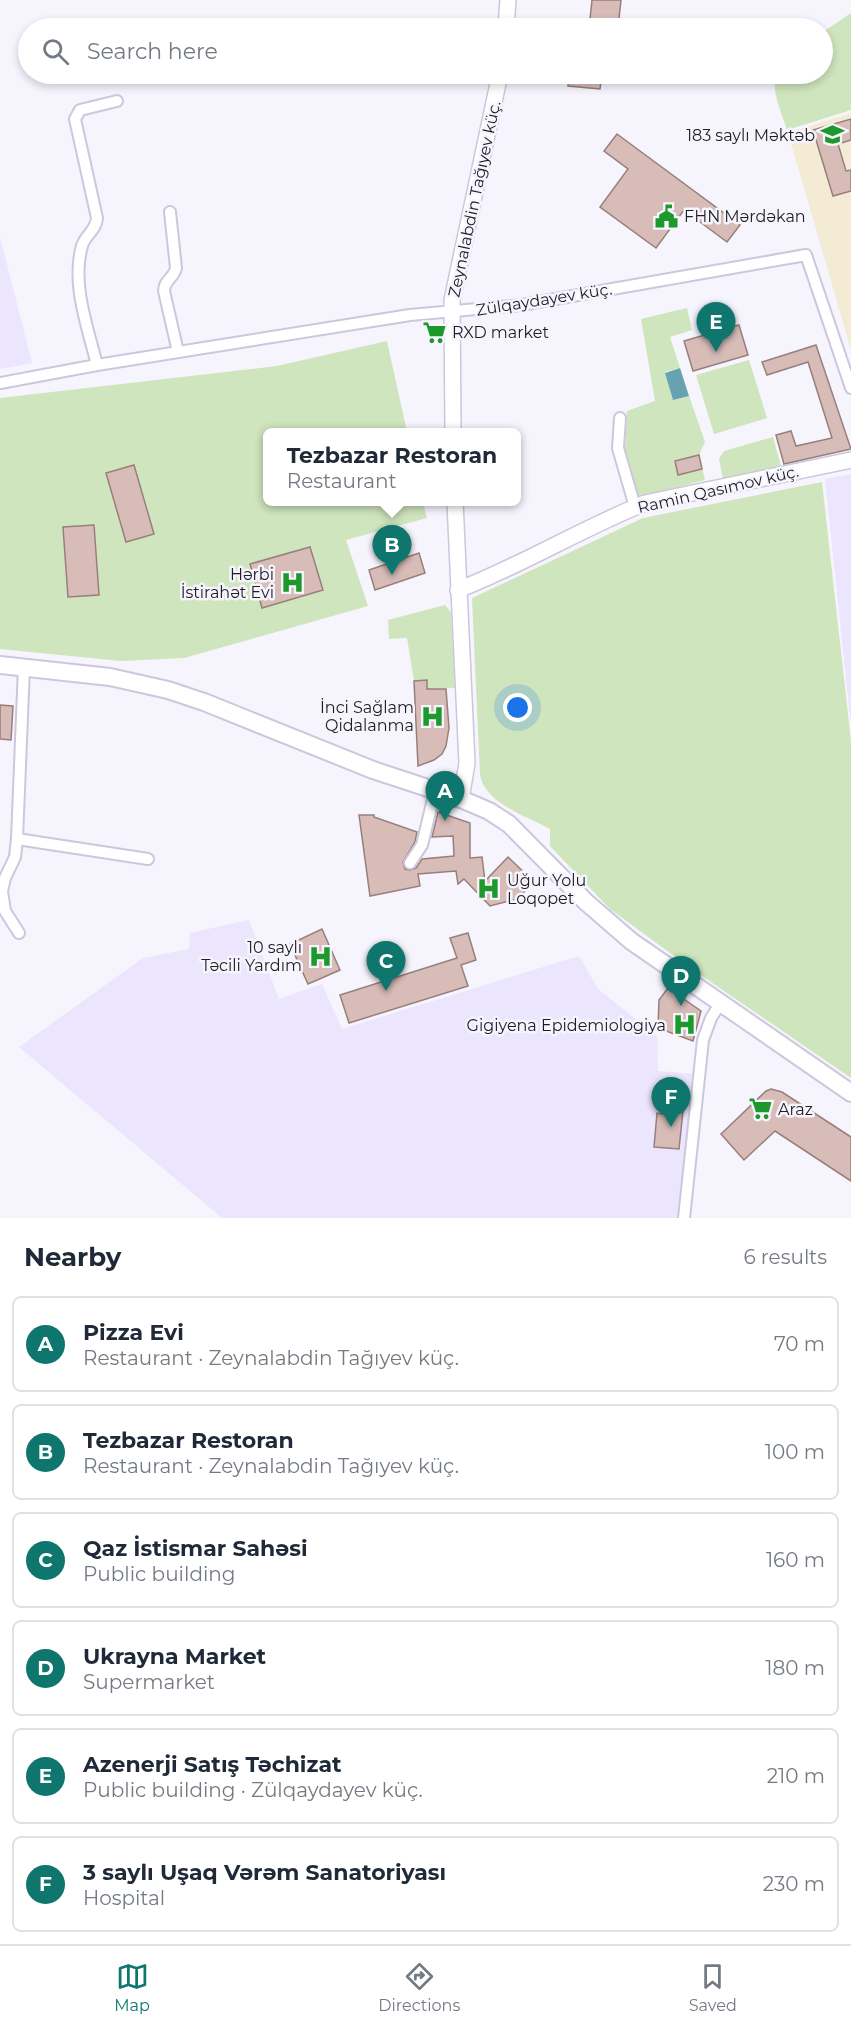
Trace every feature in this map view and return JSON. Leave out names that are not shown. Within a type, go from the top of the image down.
[{"type":"main road","points":[[0,665],[110,677],[168,690],[204,702],[362,766],[489,811],[509,824],[586,902],[646,953],[851,1093]]},
{"type":"street","points":[[507,18],[508,0]]},
{"type":"street","name":"Zeynalabdin Tağıyev küç.","points":[[453,428],[451,311],[455,279],[498,84]]},
{"type":"street","points":[[96,365],[79,283],[82,246],[94,231],[97,218],[75,119],[80,110],[117,101]]},
{"type":"street","points":[[170,212],[176,268],[166,281],[164,291],[178,352]]},
{"type":"street","name":"Zülqaydayev küç.","points":[[0,383],[96,365],[400,316],[520,305],[807,255],[851,388]]},
{"type":"street","points":[[620,418],[618,448],[635,507]]},
{"type":"street","name":"Ramin Qasımov küç.","points":[[458,590],[635,507],[657,500],[851,460]]},
{"type":"street","points":[[454,506],[467,763],[461,800]]},
{"type":"street","points":[[19,933],[2,902],[2,876],[15,857],[17,839],[24,667]]},
{"type":"street","points":[[410,863],[422,845],[435,791]]},
{"type":"street","points":[[17,839],[148,859]]},
{"type":"street","points":[[684,1218],[703,1040],[711,1018],[720,1004]]},
{"type":"shaded area","points":[[851,113],[851,350],[788,133]]},
{"type":"shaded area","points":[[0,237],[32,363],[0,369]]},
{"type":"shaded area","points":[[851,474],[851,726],[825,479]]},
{"type":"shaded area","points":[[249,920],[279,999],[322,984],[342,1029],[579,956],[598,989],[657,1036],[658,1071],[695,1074],[677,1218],[222,1218],[19,1047],[143,958],[189,949],[190,933]]},
{"type":"green space","points":[[851,13],[851,110],[787,130],[776,95],[775,84],[833,84],[833,25]]},
{"type":"green space","points":[[687,308],[692,330],[670,337],[680,368],[665,372],[673,400],[689,396],[705,442],[699,455],[705,480],[639,497],[625,451],[627,411],[655,401],[641,319]]},
{"type":"green space","points":[[387,341],[406,428],[263,428],[263,506],[424,506],[427,518],[346,540],[368,606],[184,658],[121,661],[0,649],[0,398],[277,366]]},
{"type":"green space","points":[[749,360],[767,418],[714,434],[696,375]]},
{"type":"green space","points":[[773,437],[781,466],[723,479],[719,459],[724,451]]},
{"type":"green space","points":[[822,482],[851,741],[851,1078],[692,969],[610,909],[550,846],[550,829],[518,814],[498,801],[483,784],[480,774],[472,598],[643,518]]},
{"type":"green space","points":[[445,605],[451,612],[455,688],[427,689],[427,680],[414,681],[407,638],[389,639],[388,620]]},
{"type":"water","points":[[680,368],[689,396],[673,400],[665,373]]},
{"type":"building","points":[[592,0],[621,0],[619,18],[590,18]]},
{"type":"building","points":[[568,84],[601,84],[600,89],[568,86]]},
{"type":"building","points":[[851,119],[851,140],[838,144],[846,171],[851,170],[851,191],[833,196],[813,130]]},
{"type":"building","points":[[617,134],[740,225],[727,242],[684,210],[656,248],[600,207],[628,169],[604,151]]},
{"type":"building","points":[[739,325],[748,355],[693,371],[684,341]]},
{"type":"building","points":[[816,345],[851,449],[784,464],[776,435],[791,431],[796,446],[832,438],[808,362],[767,375],[762,362]]},
{"type":"building","points":[[699,455],[702,469],[678,475],[675,461]]},
{"type":"building","points":[[134,465],[154,534],[126,542],[106,473]]},
{"type":"building","points":[[94,525],[99,595],[68,597],[63,527]]},
{"type":"building","points":[[310,547],[323,590],[262,608],[250,564]]},
{"type":"building","points":[[419,553],[425,573],[375,590],[369,570]]},
{"type":"building","points":[[427,680],[427,689],[446,689],[449,728],[442,754],[418,766],[414,681]]},
{"type":"building","points":[[0,705],[13,706],[11,740],[0,739]]},
{"type":"building","points":[[438,812],[470,823],[470,858],[482,857],[485,881],[508,857],[534,882],[517,899],[490,906],[464,879],[458,884],[456,871],[418,874],[420,886],[370,896],[359,815],[374,815],[374,817],[417,832],[415,842],[403,862],[405,869],[410,870],[416,868],[422,859],[454,856],[453,836],[432,837]]},
{"type":"building","points":[[322,929],[340,970],[308,984],[290,944]]},
{"type":"building","points":[[468,933],[476,960],[461,965],[468,986],[349,1023],[340,995],[457,958],[450,938]]},
{"type":"building","points":[[668,988],[701,1011],[693,1041],[658,1028],[659,1000]]},
{"type":"building","points":[[771,1089],[782,1092],[851,1137],[851,1181],[775,1131],[744,1160],[721,1134],[766,1091]]},
{"type":"building","points":[[670,1100],[684,1101],[679,1149],[654,1147],[657,1113],[669,1115]]},
{"type":"place","name":"183 saylı Məktəb","points":[[833,135]]},
{"type":"place","name":"FHN Mərdəkan","points":[[666,216]]},
{"type":"place","name":"RXD market","points":[[434,332]]},
{"type":"place","name":"Azenerji Satış Təchizat","points":[[716,352]]},
{"type":"place","name":"Tezbazar Restoran","points":[[392,575]]},
{"type":"place","name":"Hərbi İstirahət Evi","points":[[292,583]]},
{"type":"place","name":"İnci Sağlam Qidalanma","points":[[432,716]]},
{"type":"place","name":"Pizza Evi","points":[[445,821]]},
{"type":"place","name":"Uğur Yolu Loqopet","points":[[489,889]]},
{"type":"place","name":"10 saylı Təcili Yardım","points":[[320,956]]},
{"type":"place","name":"Qaz İstismar Sahəsi","points":[[386,991]]},
{"type":"place","name":"Ukrayna Market","points":[[681,1006]]},
{"type":"place","name":"Gigiyena Epidemiologiya","points":[[684,1025]]},
{"type":"place","name":"Araz","points":[[760,1109]]},
{"type":"place","name":"3 saylı Uşaq Vərəm Sanatoriyası","points":[[671,1127]]}]
